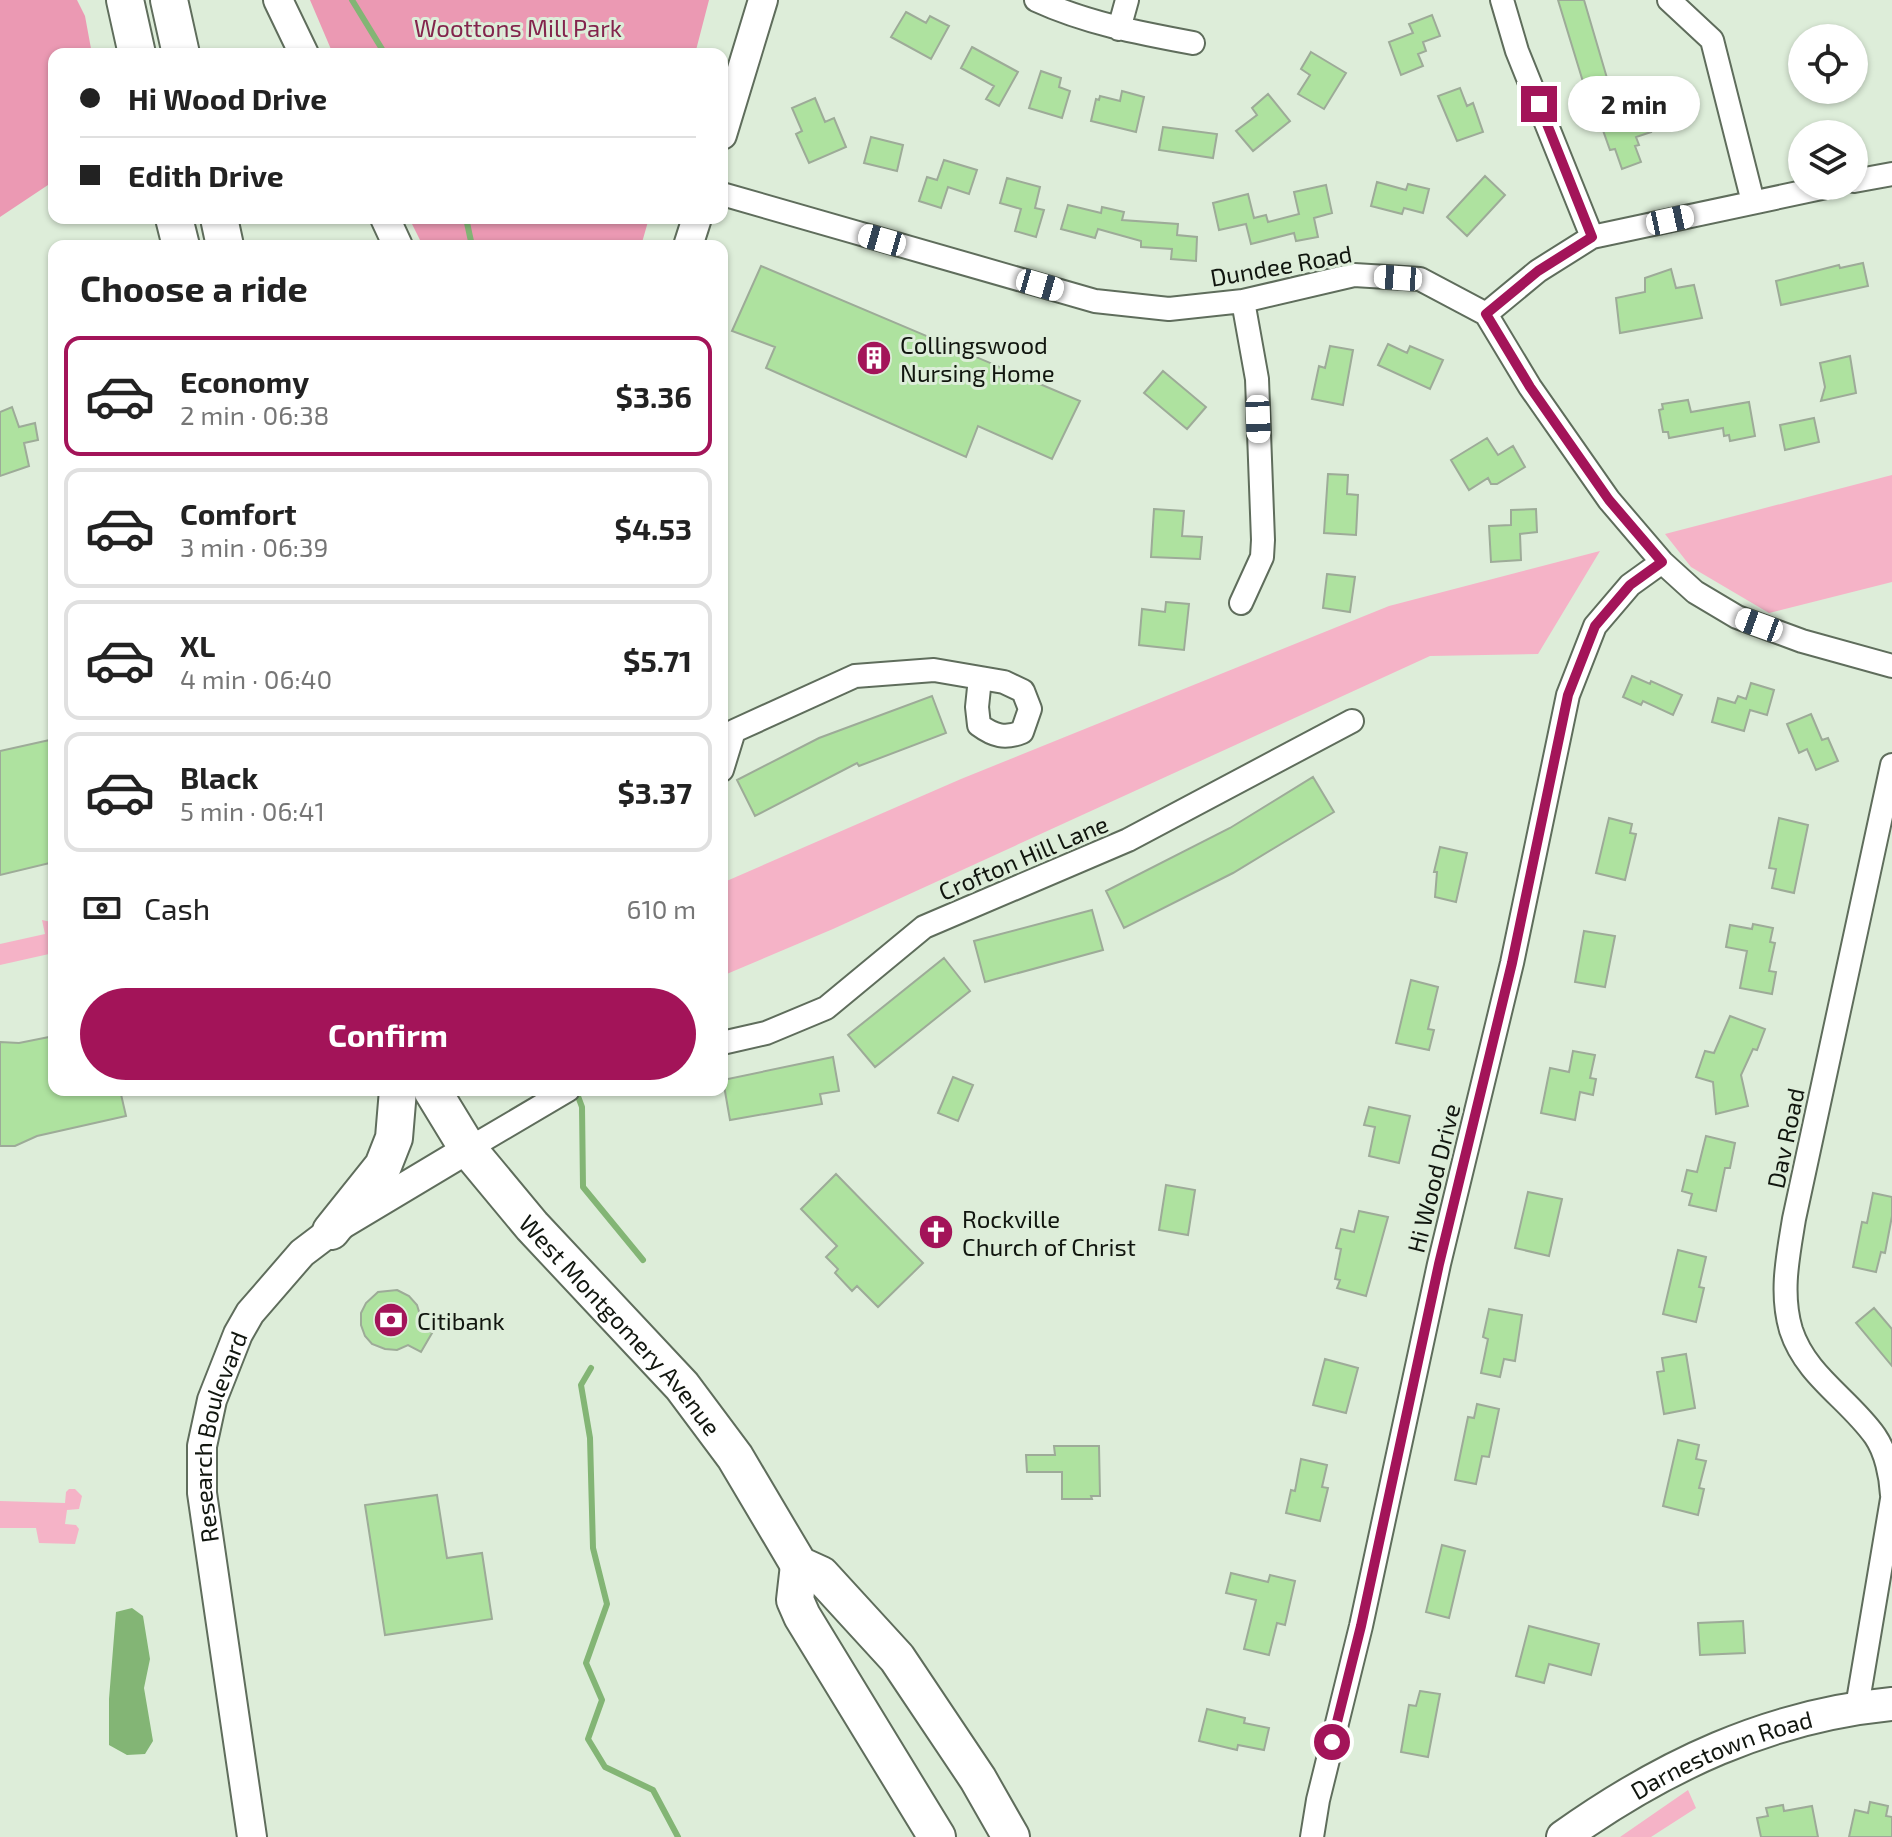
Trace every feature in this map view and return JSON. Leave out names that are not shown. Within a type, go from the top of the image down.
[{"type":"main road","points":[[125,0],[136,48]]},
{"type":"main road","points":[[169,0],[180,48]]},
{"type":"main road","points":[[331,1231],[383,1166],[394,1138],[398,1096]]},
{"type":"main road","name":"West Montgomery Avenue","points":[[436,1096],[468,1149],[532,1226],[682,1386],[735,1457],[799,1565],[821,1575],[897,1658],[978,1779],[1011,1837]]},
{"type":"main road","points":[[799,1565],[795,1600],[802,1616],[935,1829]]},
{"type":"main road","name":"Darnestown Road","points":[[1563,1837],[1707,1751],[1780,1725],[1857,1707],[1892,1704]]},
{"type":"street","points":[[278,0],[301,48]]},
{"type":"street","points":[[728,115],[763,0]]},
{"type":"street","points":[[1036,0],[1060,11],[1119,29],[1193,43]]},
{"type":"street","points":[[1119,29],[1127,0]]},
{"type":"street","points":[[1502,0],[1517,51],[1592,237]]},
{"type":"street","points":[[1669,0],[1712,40],[1753,202]]},
{"type":"street","points":[[1868,178],[1892,174]]},
{"type":"street","points":[[1788,195],[1592,237],[1538,271],[1486,314],[1530,387],[1609,500],[1662,562],[1695,592],[1737,617],[1802,641],[1892,666]]},
{"type":"street","name":"Dundee Road","points":[[728,196],[1095,301],[1169,309],[1243,301],[1354,275],[1420,279],[1486,314]]},
{"type":"street","points":[[1241,603],[1262,557],[1263,540],[1257,379],[1243,301]]},
{"type":"street","name":"Hi Wood Drive","points":[[1312,1837],[1439,1264],[1512,963],[1568,695],[1595,626],[1630,585],[1662,562]]},
{"type":"street","points":[[728,750],[734,731],[855,676],[934,670],[980,678]]},
{"type":"street","name":"Crofton Hill Lane","points":[[728,1042],[766,1033],[826,1008],[924,927],[1128,840],[1352,721]]},
{"type":"street","name":"Dav Road","points":[[1857,1707],[1892,1497],[1891,1476],[1876,1437],[1809,1366],[1791,1329],[1784,1286],[1794,1219],[1892,765]]},
{"type":"street","points":[[468,1149],[559,1096]]},
{"type":"street","name":"Research Boulevard","points":[[252,1837],[202,1493],[202,1446],[212,1400],[238,1334],[250,1313],[302,1253],[331,1231],[468,1149]]},
{"type":"shaded area","points":[[1892,475],[1892,582],[1769,613],[1691,567],[1665,534]]},
{"type":"shaded area","points":[[1600,551],[1538,654],[1430,656],[833,929],[728,973],[728,880],[961,779],[1389,606]]},
{"type":"shaded area","points":[[42,920],[48,921],[48,954],[0,965],[0,944],[45,934]]},
{"type":"shaded area","points":[[69,1489],[75,1489],[82,1496],[79,1509],[67,1510],[65,1524],[76,1525],[79,1529],[75,1544],[39,1543],[36,1528],[0,1528],[0,1501],[65,1503]]},
{"type":"shaded area","points":[[132,1608],[143,1616],[150,1659],[144,1688],[153,1741],[145,1754],[127,1755],[109,1745],[109,1699],[116,1612]]},
{"type":"shaded area","points":[[1688,1790],[1696,1808],[1651,1837],[1620,1837]]},
{"type":"green space","points":[[0,0],[77,0],[85,16],[91,48],[48,48],[48,185],[0,217]]},
{"type":"green space","name":"Woottons Mill Park","points":[[310,0],[709,0],[697,48],[330,48]]},
{"type":"green space","points":[[412,224],[647,224],[643,240],[420,240]]},
{"type":"building","points":[[1558,0],[1584,0],[1607,78],[1584,85]]},
{"type":"building","points":[[906,12],[926,23],[930,16],[949,26],[931,59],[891,37]]},
{"type":"building","points":[[1432,15],[1440,36],[1423,42],[1426,51],[1418,54],[1423,66],[1401,75],[1389,42],[1413,33],[1409,24]]},
{"type":"building","points":[[972,47],[1018,72],[999,106],[986,99],[994,86],[961,68]]},
{"type":"building","points":[[1311,52],[1346,73],[1324,109],[1298,94],[1310,75],[1301,69]]},
{"type":"building","points":[[1041,71],[1061,78],[1059,87],[1070,91],[1062,118],[1029,108]]},
{"type":"building","points":[[1460,88],[1467,106],[1473,103],[1483,132],[1457,141],[1438,96]]},
{"type":"building","points":[[1122,91],[1144,97],[1136,132],[1091,121],[1096,99],[1099,100],[1100,96],[1120,101]]},
{"type":"building","points":[[1268,94],[1290,121],[1253,151],[1236,131],[1257,115],[1252,108]]},
{"type":"building","points":[[815,98],[825,122],[834,118],[846,147],[809,163],[796,134],[802,131],[792,108]]},
{"type":"building","points":[[1641,104],[1651,132],[1636,137],[1639,145],[1635,146],[1641,162],[1622,169],[1615,149],[1610,150],[1599,119]]},
{"type":"building","points":[[1163,127],[1217,134],[1213,158],[1159,150]]},
{"type":"building","points":[[871,137],[903,145],[897,171],[864,163]]},
{"type":"building","points":[[944,160],[977,170],[969,194],[948,187],[941,208],[919,201],[927,177],[937,180]]},
{"type":"building","points":[[1485,176],[1505,195],[1467,236],[1447,217]]},
{"type":"building","points":[[1007,178],[1040,187],[1035,208],[1044,210],[1036,237],[1015,231],[1021,209],[1000,203]]},
{"type":"building","points":[[1377,182],[1406,190],[1408,184],[1429,189],[1423,213],[1404,208],[1402,214],[1371,206]]},
{"type":"building","points":[[1326,185],[1332,213],[1314,218],[1318,237],[1296,241],[1294,233],[1251,244],[1246,224],[1219,230],[1213,203],[1248,194],[1254,218],[1266,215],[1268,222],[1299,214],[1294,192]]},
{"type":"building","points":[[1068,205],[1101,213],[1102,207],[1124,212],[1122,220],[1178,224],[1177,235],[1197,237],[1196,261],[1171,259],[1172,249],[1141,247],[1141,241],[1098,229],[1095,238],[1061,229]]},
{"type":"building","points":[[1863,263],[1868,286],[1781,305],[1776,281],[1839,265],[1840,268]]},
{"type":"building","name":"Collingswood Nursing Home","points":[[761,266],[1080,401],[1052,459],[978,426],[966,457],[766,368],[775,347],[732,331]]},
{"type":"building","points":[[1671,269],[1676,288],[1694,285],[1702,318],[1620,333],[1616,298],[1645,292],[1645,278]]},
{"type":"building","points":[[1388,344],[1407,353],[1410,346],[1443,360],[1430,389],[1378,365]]},
{"type":"building","points":[[1330,346],[1353,350],[1343,405],[1312,399],[1319,366],[1325,368]]},
{"type":"building","points":[[1850,356],[1856,393],[1821,401],[1825,387],[1820,363]]},
{"type":"building","points":[[1163,371],[1206,407],[1187,429],[1144,393]]},
{"type":"building","points":[[1688,400],[1691,412],[1749,402],[1755,436],[1730,441],[1729,435],[1724,436],[1723,428],[1669,438],[1668,432],[1663,432],[1659,410],[1663,409],[1662,404]]},
{"type":"building","points":[[12,407],[19,427],[35,423],[38,440],[24,443],[29,466],[0,476],[0,412]]},
{"type":"building","points":[[1814,418],[1819,442],[1785,450],[1780,425]]},
{"type":"building","points":[[1487,438],[1498,455],[1513,446],[1525,467],[1497,484],[1491,484],[1488,478],[1469,490],[1451,460]]},
{"type":"building","points":[[1328,474],[1348,475],[1347,494],[1358,495],[1356,535],[1324,533]]},
{"type":"building","points":[[1154,509],[1184,511],[1182,536],[1202,537],[1200,559],[1151,557]]},
{"type":"building","points":[[1536,509],[1537,532],[1520,534],[1521,560],[1491,562],[1489,526],[1511,525],[1511,510]]},
{"type":"building","points":[[1327,574],[1355,577],[1350,612],[1323,608]]},
{"type":"building","points":[[1166,602],[1189,604],[1184,650],[1139,645],[1142,609],[1165,612]]},
{"type":"building","points":[[1632,676],[1682,695],[1673,715],[1643,701],[1641,705],[1623,697]]},
{"type":"building","points":[[1751,683],[1774,690],[1767,715],[1750,710],[1744,731],[1712,722],[1718,698],[1735,703],[1738,696],[1746,699]]},
{"type":"building","points":[[932,696],[946,733],[859,766],[857,763],[755,816],[737,780],[819,738]]},
{"type":"building","points":[[1811,714],[1822,740],[1828,738],[1838,761],[1816,770],[1807,749],[1799,753],[1787,724]]},
{"type":"building","points":[[48,740],[48,863],[0,875],[0,751]]},
{"type":"building","points":[[1313,777],[1334,812],[1233,873],[1124,928],[1106,891],[1230,828]]},
{"type":"building","points":[[1609,818],[1632,824],[1630,833],[1636,834],[1625,880],[1596,873]]},
{"type":"building","points":[[1779,818],[1808,825],[1794,893],[1772,888],[1776,869],[1769,868]]},
{"type":"building","points":[[1440,847],[1467,853],[1456,902],[1435,897],[1437,872],[1434,872]]},
{"type":"building","points":[[1092,910],[1103,950],[985,982],[974,941]]},
{"type":"building","points":[[1753,924],[1773,928],[1770,942],[1775,943],[1769,971],[1776,972],[1772,994],[1740,988],[1747,951],[1726,947],[1730,925],[1752,929]]},
{"type":"building","points":[[1584,931],[1615,936],[1605,987],[1575,982]]},
{"type":"building","points":[[944,958],[970,991],[875,1067],[848,1035]]},
{"type":"building","points":[[1411,980],[1438,987],[1428,1029],[1434,1030],[1429,1050],[1396,1043]]},
{"type":"building","points":[[1730,1016],[1765,1029],[1757,1050],[1753,1049],[1741,1075],[1748,1106],[1716,1114],[1713,1082],[1696,1077],[1705,1051],[1714,1053]]},
{"type":"building","points":[[48,1037],[48,1096],[121,1096],[126,1116],[37,1136],[15,1146],[0,1146],[0,1042],[19,1043]]},
{"type":"building","points":[[1573,1051],[1595,1055],[1590,1078],[1596,1079],[1593,1095],[1580,1092],[1575,1120],[1541,1113],[1550,1068],[1569,1072]]},
{"type":"building","points":[[833,1057],[839,1091],[820,1094],[822,1104],[730,1120],[726,1096],[728,1079]]},
{"type":"building","points":[[953,1077],[973,1085],[958,1121],[938,1113]]},
{"type":"building","points":[[1369,1107],[1410,1116],[1399,1163],[1369,1156],[1375,1127],[1364,1125]]},
{"type":"building","points":[[1706,1136],[1735,1143],[1730,1168],[1725,1168],[1716,1211],[1689,1205],[1692,1194],[1682,1191],[1687,1170],[1697,1172]]},
{"type":"building","name":"Rockville Church of Christ","points":[[836,1174],[923,1263],[878,1307],[857,1286],[852,1291],[835,1273],[838,1269],[826,1257],[837,1246],[801,1209]]},
{"type":"building","points":[[1166,1185],[1195,1190],[1188,1235],[1159,1230]]},
{"type":"building","points":[[1528,1192],[1562,1199],[1549,1256],[1515,1248]]},
{"type":"building","points":[[1873,1193],[1892,1197],[1885,1253],[1881,1252],[1876,1272],[1853,1267],[1862,1222],[1867,1223]]},
{"type":"building","points":[[1359,1211],[1388,1217],[1366,1296],[1337,1288],[1340,1280],[1335,1279],[1341,1249],[1336,1248],[1341,1229],[1354,1232]]},
{"type":"building","points":[[1678,1250],[1706,1257],[1699,1287],[1704,1288],[1696,1322],[1663,1314]]},
{"type":"building","name":"Citibank","points":[[397,1290],[417,1305],[420,1326],[432,1333],[421,1352],[408,1345],[397,1350],[385,1349],[372,1344],[365,1336],[361,1313],[366,1303],[378,1292]]},
{"type":"building","points":[[1874,1308],[1892,1329],[1892,1366],[1856,1323]]},
{"type":"building","points":[[1489,1309],[1522,1315],[1515,1361],[1504,1359],[1500,1377],[1481,1373],[1488,1339],[1483,1337]]},
{"type":"building","points":[[1686,1354],[1695,1408],[1664,1414],[1657,1372],[1664,1371],[1662,1358]]},
{"type":"building","points":[[1325,1359],[1358,1368],[1346,1413],[1313,1405]]},
{"type":"building","points":[[1477,1404],[1499,1409],[1489,1457],[1482,1456],[1476,1484],[1455,1480],[1468,1417],[1474,1418]]},
{"type":"building","points":[[1678,1440],[1699,1445],[1696,1459],[1706,1461],[1699,1488],[1704,1489],[1698,1515],[1663,1506]]},
{"type":"building","points":[[1054,1446],[1099,1446],[1100,1496],[1062,1499],[1062,1472],[1027,1472],[1026,1455],[1055,1455]]},
{"type":"building","points":[[1301,1459],[1327,1465],[1322,1487],[1328,1488],[1320,1521],[1286,1513],[1291,1490],[1295,1491]]},
{"type":"building","points":[[437,1495],[447,1558],[482,1553],[492,1619],[385,1635],[365,1505]]},
{"type":"building","points":[[1442,1545],[1465,1551],[1449,1618],[1426,1612]]},
{"type":"building","points":[[1231,1573],[1268,1582],[1270,1575],[1295,1581],[1285,1625],[1277,1623],[1269,1655],[1244,1649],[1256,1600],[1226,1593]]},
{"type":"building","points":[[1743,1621],[1745,1653],[1700,1655],[1698,1623]]},
{"type":"building","points":[[1529,1626],[1599,1644],[1591,1675],[1549,1664],[1544,1683],[1516,1676]]},
{"type":"building","points":[[1420,1691],[1440,1694],[1428,1757],[1401,1752],[1409,1705],[1416,1706]]},
{"type":"building","points":[[1207,1709],[1245,1718],[1244,1723],[1269,1728],[1264,1750],[1238,1745],[1237,1750],[1199,1741]]},
{"type":"building","points":[[1870,1802],[1888,1806],[1886,1816],[1892,1817],[1892,1837],[1849,1837],[1855,1810],[1868,1813]]},
{"type":"building","points":[[1783,1805],[1784,1811],[1812,1806],[1818,1837],[1761,1837],[1757,1818],[1768,1816],[1766,1808]]},
{"type":"waterway","points":[[352,0],[381,48]]},
{"type":"waterway","points":[[467,224],[471,240]]},
{"type":"waterway","points":[[578,1096],[582,1107],[583,1187],[643,1260]]},
{"type":"waterway","points":[[591,1368],[581,1385],[590,1438],[593,1548],[607,1604],[586,1663],[602,1700],[588,1739],[605,1767],[653,1790],[678,1837]]},
{"type":"place","name":"Collingswood Nursing Home","points":[[874,358]]},
{"type":"place","name":"Rockville Church of Christ","points":[[936,1232]]},
{"type":"place","name":"Citibank","points":[[391,1320]]},
{"type":"route","points":[[1332,1742],[1361,1626],[1439,1264],[1512,963],[1568,695],[1595,626],[1630,585],[1662,562],[1609,500],[1530,387],[1486,314],[1538,271],[1592,237],[1539,104]]}]
